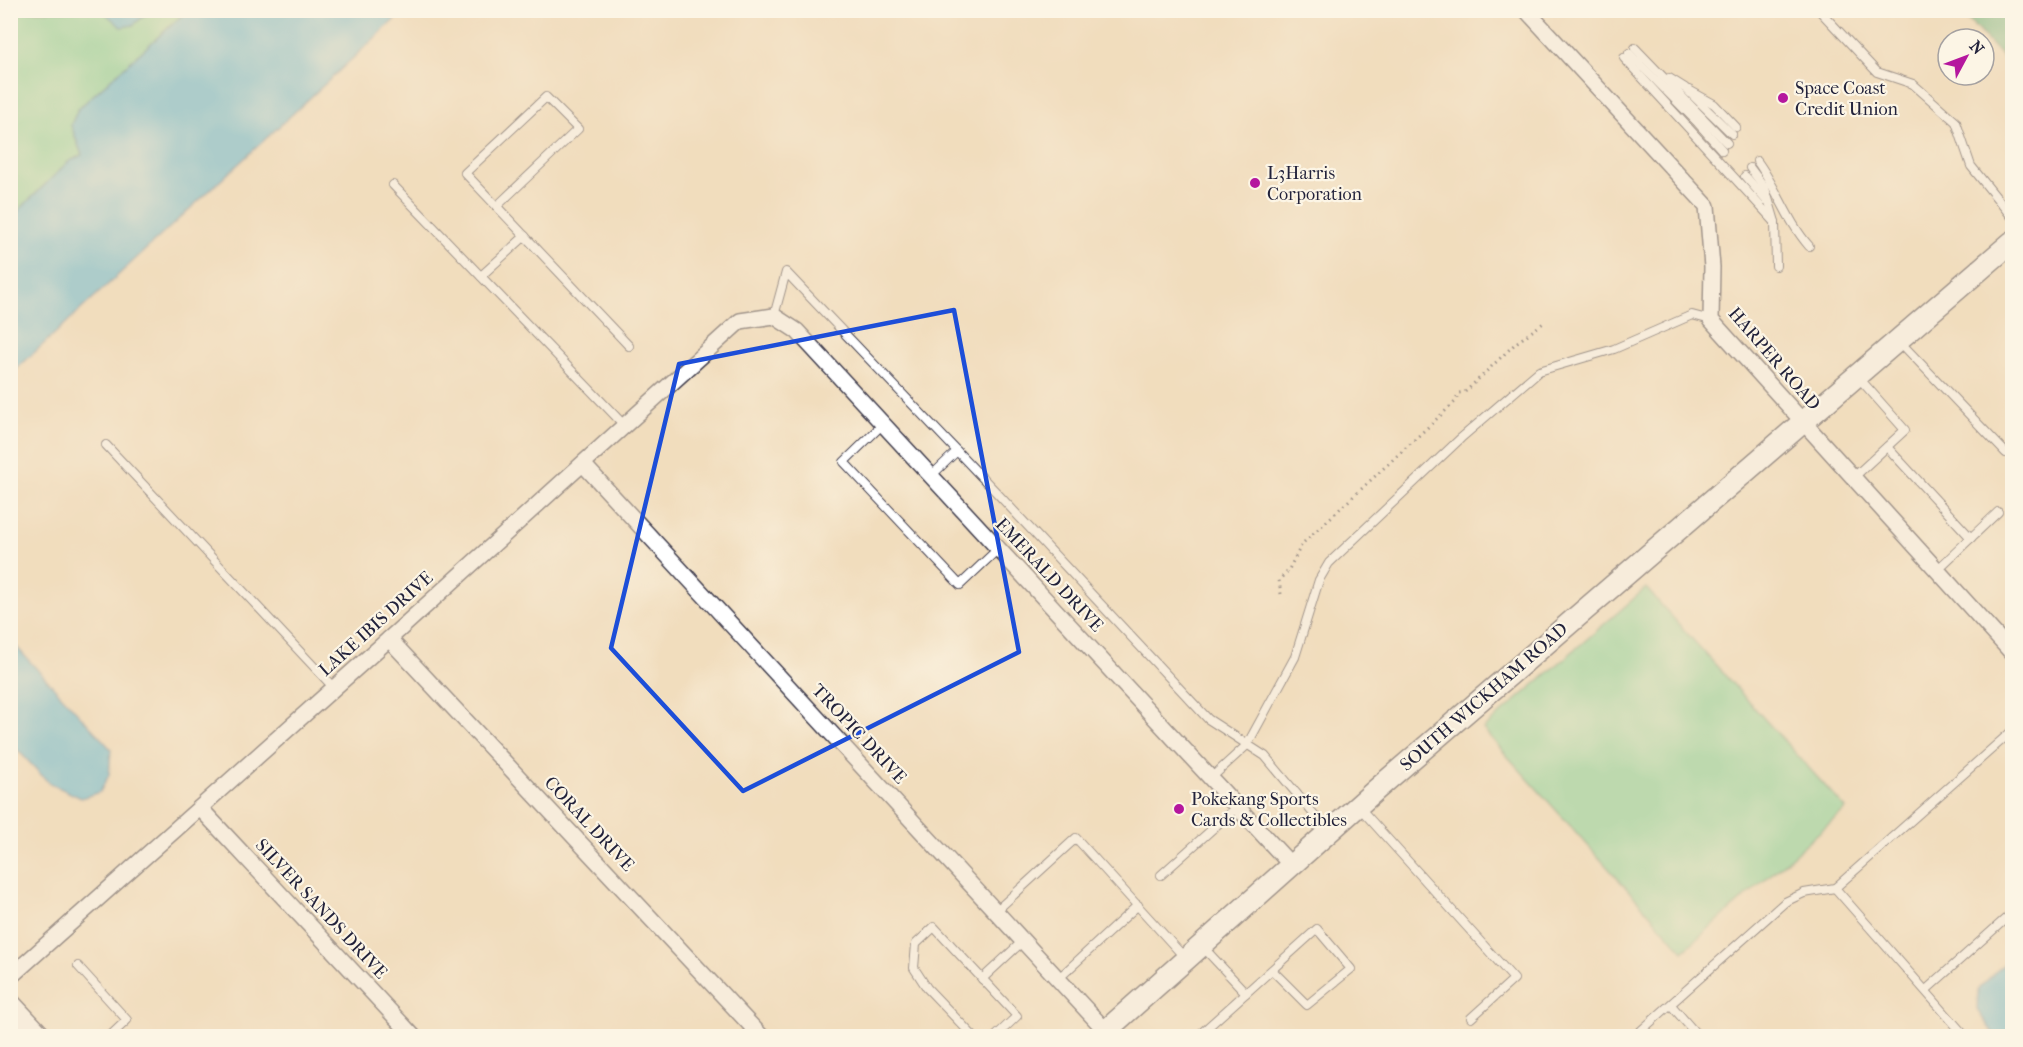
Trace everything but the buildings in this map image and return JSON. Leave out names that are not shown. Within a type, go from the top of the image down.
[{"type":"main road","name":"SOUTH WICKHAM ROAD","points":[[1103,1034],[1358,806],[2013,242]]},
{"type":"main road","points":[[10,1004],[40,1036]]},
{"type":"street","name":"HARPER ROAD","points":[[1526,10],[1707,206],[1712,267],[1711,320],[2013,653]]},
{"type":"street","name":"LAKE IBIS DRIVE","points":[[10,977],[389,639],[740,321],[774,316]]},
{"type":"street","name":"EMERALD DRIVE","points":[[774,316],[797,331],[1292,865]]},
{"type":"street","name":"TROPIC DRIVE","points":[[583,464],[1058,978],[1103,1034]]},
{"type":"street","name":"CORAL DRIVE","points":[[389,639],[761,1036]]},
{"type":"street","name":"SILVER SANDS DRIVE","points":[[200,808],[413,1036]]},
{"type":"lane","points":[[1819,10],[1877,72],[1913,84],[1956,122],[1971,166],[2013,217]]},
{"type":"lane","points":[[1629,53],[1685,88],[1734,131]]},
{"type":"lane","points":[[1629,53],[1724,146],[1655,69]]},
{"type":"lane","points":[[1629,53],[1775,222]]},
{"type":"lane","points":[[497,206],[578,129],[546,97],[465,173],[629,346]]},
{"type":"lane","points":[[1760,161],[1795,230],[1809,246]]},
{"type":"lane","points":[[1750,168],[1765,188],[1767,202],[1775,222],[1776,266]]},
{"type":"lane","points":[[1745,176],[1767,202]]},
{"type":"lane","points":[[393,185],[625,426]]},
{"type":"lane","points":[[481,276],[525,236]]},
{"type":"lane","points":[[774,316],[786,272],[1208,719],[1265,756],[1329,832]]},
{"type":"lane","points":[[1211,778],[1247,745],[1295,657],[1319,580],[1329,563],[1461,438],[1539,371],[1614,349],[1692,315],[1711,320]]},
{"type":"lane","points":[[1899,340],[2006,453]]},
{"type":"lane","points":[[1854,477],[1905,430],[1865,370]]},
{"type":"lane","points":[[883,424],[844,462],[960,585],[998,549]]},
{"type":"lane","points":[[106,445],[334,688]]},
{"type":"lane","points":[[1887,447],[1971,538]]},
{"type":"lane","points":[[931,476],[957,451]]},
{"type":"lane","points":[[1938,569],[1998,512]]},
{"type":"lane","points":[[1635,1036],[1785,902],[1804,893],[1835,888],[2013,730]]},
{"type":"lane","points":[[1358,806],[1514,979],[1471,1018]]},
{"type":"lane","points":[[1161,875],[1237,807]]},
{"type":"lane","points":[[996,911],[1076,838],[1138,905],[1246,993]]},
{"type":"lane","points":[[1835,888],[1965,1036]]},
{"type":"lane","points":[[1058,978],[1138,905]]},
{"type":"lane","points":[[1926,990],[2013,913]]},
{"type":"lane","points":[[974,1036],[927,988],[914,968],[916,944],[934,927],[1017,1016],[996,1036]]},
{"type":"lane","points":[[1198,1036],[1317,929],[1351,969],[1307,1005],[1272,970]]},
{"type":"lane","points":[[982,979],[1023,941]]},
{"type":"lane","points":[[78,966],[127,1020],[110,1036]]},
{"type":"lane","points":[[1671,1005],[1698,1036]]},
{"type":"path","points":[[1281,594],[1279,580],[1288,571],[1302,544],[1455,402],[1459,393],[1465,392],[1524,335],[1546,321]]},
{"type":"highlighted area","points":[[954,310],[1019,652],[743,791],[611,648],[679,364]]},
{"type":"green space","points":[[11,11],[103,11],[121,26],[133,25],[150,11],[187,11],[78,109],[71,125],[82,155],[68,162],[11,218]]},
{"type":"green space","points":[[1960,11],[2012,11],[2012,67],[1996,50],[1996,27],[1975,27]]},
{"type":"green space","points":[[1646,588],[1846,809],[1683,951],[1483,729]]},
{"type":"water","points":[[103,11],[150,11],[133,25],[121,27]]},
{"type":"water","points":[[187,11],[404,11],[11,374],[11,218],[68,162],[82,155],[71,125],[78,109]]},
{"type":"water","points":[[10,640],[111,749],[109,775],[100,792],[81,798],[49,783],[11,743]]},
{"type":"water","points":[[2012,956],[2012,1036],[1995,1036],[1977,1010],[1978,989]]},
{"type":"place","name":"Space Coast Credit Union","points":[[1783,98]]},
{"type":"place","name":"L3Harris Corporation","points":[[1255,183]]},
{"type":"place","name":"Pokekang Sports Cards & Collectibles","points":[[1179,809]]}]
